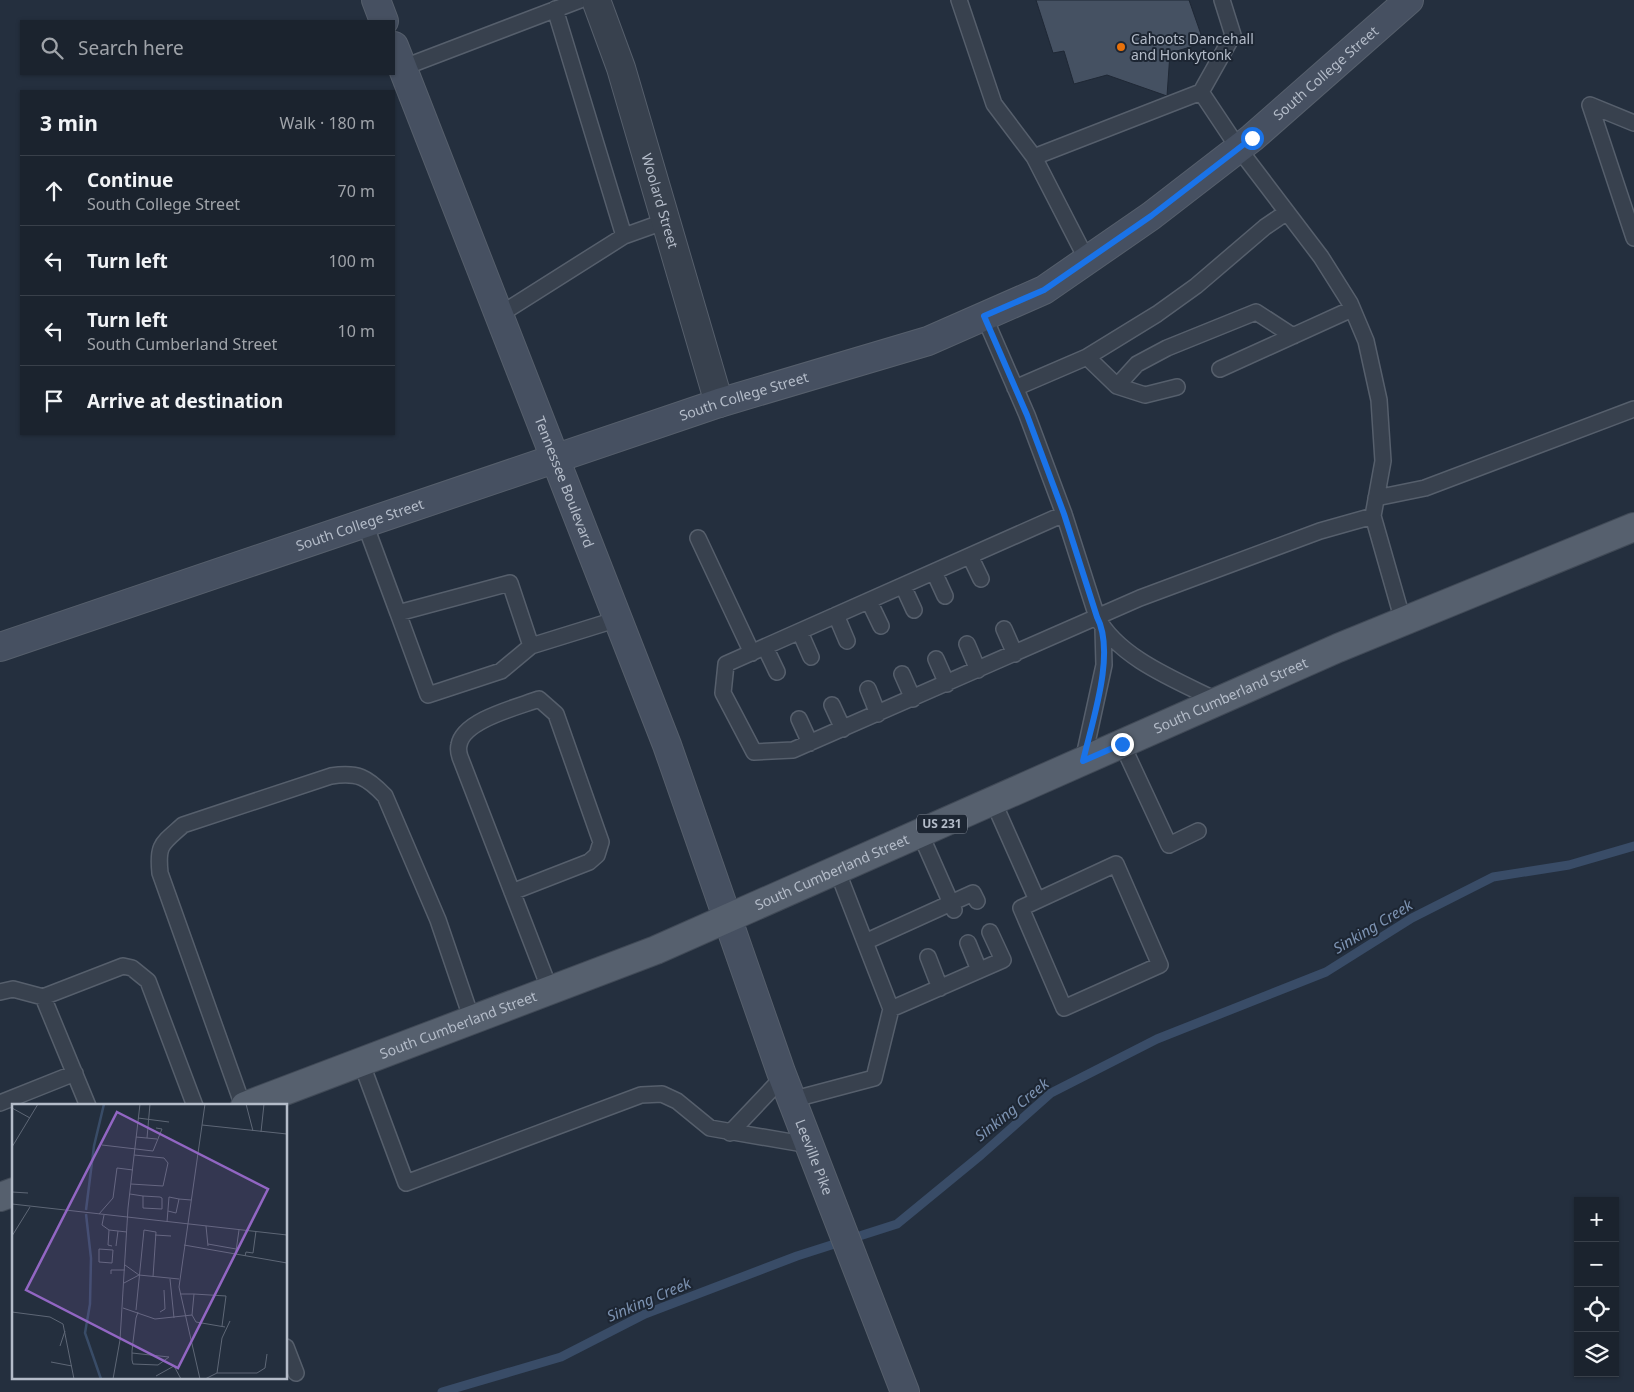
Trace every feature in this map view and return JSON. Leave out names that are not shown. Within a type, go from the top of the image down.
[{"type":"main road","points":[[376,0],[384,20]]},
{"type":"main road","name":"South College Street","points":[[0,647],[719,403],[928,341],[1044,290],[1151,216],[1239,149],[1409,0]]},
{"type":"main road","name":"Tennessee Boulevard","points":[[398,57],[667,745],[728,919]]},
{"type":"main road","name":"South Cumberland Street","points":[[249,1104],[656,950],[1218,701],[1634,527]]},
{"type":"main road","name":"Leeville Pike","points":[[728,919],[787,1088],[905,1392]]},
{"type":"main road","points":[[0,1197],[12,1193]]},
{"type":"street","name":"Woolard Street","points":[[596,0],[621,68],[719,403]]},
{"type":"lane","points":[[398,57],[556,10],[580,0]]},
{"type":"lane","points":[[959,0],[994,104],[1034,157],[1087,260]]},
{"type":"lane","points":[[1034,157],[1200,92],[1233,36],[1222,0]]},
{"type":"lane","points":[[556,10],[624,236]]},
{"type":"lane","points":[[1200,92],[1239,149],[1321,257],[1352,309],[1366,341],[1379,400],[1383,461],[1373,516],[1403,622]]},
{"type":"lane","points":[[1634,123],[1590,105],[1634,238]]},
{"type":"lane","points":[[1015,388],[1087,357],[1157,314],[1196,286],[1287,212]]},
{"type":"lane","points":[[499,315],[624,236],[666,221]]},
{"type":"lane","points":[[1220,369],[1352,309]]},
{"type":"lane","points":[[1117,386],[1137,364],[1167,348],[1256,312],[1293,336]]},
{"type":"lane","points":[[984,316],[1015,388],[1064,514],[1100,623],[1104,665],[1083,761]]},
{"type":"lane","points":[[1087,357],[1117,386],[1145,395],[1177,387]]},
{"type":"lane","points":[[1376,498],[1425,488],[1634,409]]},
{"type":"lane","points":[[1064,514],[726,664],[723,693],[754,752],[793,750],[1015,654],[1100,623],[1140,598],[1320,531],[1373,516]]},
{"type":"lane","points":[[365,524],[428,694],[501,671],[531,646],[618,618]]},
{"type":"lane","points":[[698,538],[759,650],[777,672]]},
{"type":"lane","points":[[970,556],[981,579]]},
{"type":"lane","points":[[934,572],[945,596]]},
{"type":"lane","points":[[398,613],[510,583],[531,646]]},
{"type":"lane","points":[[903,586],[914,610]]},
{"type":"lane","points":[[870,600],[881,626]]},
{"type":"lane","points":[[836,616],[846,641]]},
{"type":"lane","points":[[1100,623],[1140,662],[1218,701]]},
{"type":"lane","points":[[1004,629],[1015,654]]},
{"type":"lane","points":[[800,632],[811,657]]},
{"type":"lane","points":[[967,644],[978,670]]},
{"type":"lane","points":[[936,659],[947,684]]},
{"type":"lane","points":[[902,674],[913,699]]},
{"type":"lane","points":[[868,689],[878,714]]},
{"type":"lane","points":[[512,892],[589,862],[597,855],[601,842],[556,714],[539,699],[475,723],[464,734],[459,744],[460,757],[512,892],[550,990]]},
{"type":"lane","points":[[832,704],[843,729]]},
{"type":"lane","points":[[799,719],[810,743]]},
{"type":"lane","points":[[1122,744],[1169,845],[1198,831]]},
{"type":"lane","points":[[243,1104],[160,873],[158,853],[165,840],[182,825],[332,776],[351,773],[370,780],[385,796],[438,920],[472,1020]]},
{"type":"lane","points":[[993,801],[1037,900]]},
{"type":"lane","points":[[920,834],[953,906]]},
{"type":"lane","points":[[1116,864],[1160,965],[1064,1008],[1021,908],[1037,900],[1116,864]]},
{"type":"lane","points":[[730,1133],[787,1088],[874,1078],[891,1009],[837,870]]},
{"type":"lane","points":[[865,942],[953,906],[973,893],[977,901]]},
{"type":"lane","points":[[891,1009],[1003,960],[990,932]]},
{"type":"lane","points":[[968,942],[979,970]]},
{"type":"lane","points":[[928,957],[940,988]]},
{"type":"lane","points":[[0,992],[13,989],[43,996],[123,966],[132,968],[148,982],[194,1104]]},
{"type":"lane","points":[[43,996],[87,1104]]},
{"type":"lane","points":[[361,1062],[406,1183],[641,1095],[662,1094],[677,1101],[710,1128],[730,1133],[809,1145]]},
{"type":"lane","points":[[0,1103],[74,1073]]},
{"type":"lane","points":[[288,1352],[296,1373]]},
{"type":"building","name":"Cahoots Dancehall and Honkytonk","points":[[1036,0],[1189,0],[1204,43],[1170,53],[1167,96],[1107,75],[1074,84],[1064,51],[1053,53]]},
{"type":"waterway","name":"Sinking Creek","points":[[442,1392],[561,1357],[645,1314],[797,1256],[897,1224],[981,1155],[1051,1093],[1157,1039],[1326,972],[1412,918],[1493,877],[1569,865],[1634,846]]},
{"type":"place","name":"Cahoots Dancehall and Honkytonk","points":[[1121,47]]},
{"type":"route","points":[[1122,744],[1083,761],[1104,665],[1103,628],[1097,617],[1064,514],[1027,415],[984,316],[1044,290],[1151,216],[1252,138]]}]
